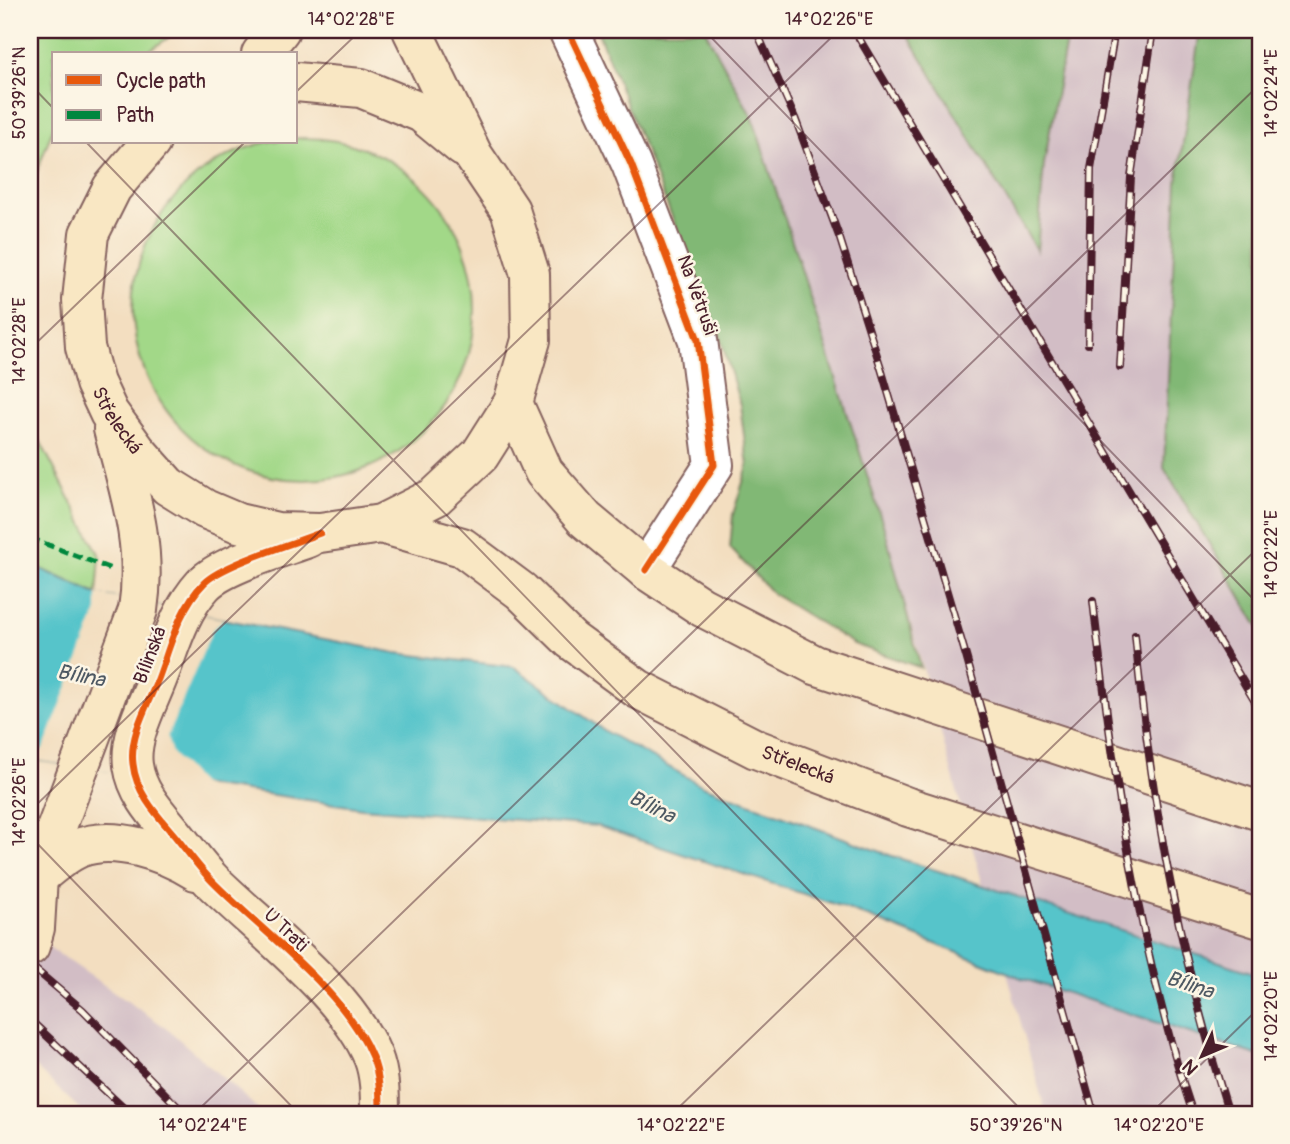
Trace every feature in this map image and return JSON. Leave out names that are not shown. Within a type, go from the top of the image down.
[{"type":"main road","points":[[263,52],[280,30]]},
{"type":"main road","name":"Střelecká","points":[[149,144],[112,188],[89,234],[82,300],[86,347],[96,383],[109,413],[136,450],[168,485],[205,509],[238,523],[277,532],[320,533],[381,524],[435,497],[480,455],[513,403],[531,340],[530,274],[510,210],[473,155],[412,30]]},
{"type":"main road","name":"Střelecká","points":[[298,82],[361,88],[410,108],[422,113],[473,155]]},
{"type":"main road","points":[[513,403],[544,472],[585,519],[646,570],[702,607],[815,665],[1260,811]]},
{"type":"main road","name":"Bílinská","points":[[30,946],[35,928],[32,876],[78,772],[138,610],[142,583],[141,547],[109,413]]},
{"type":"main road","name":"Střelecká","points":[[381,524],[462,547],[521,591],[571,640],[638,689],[756,749],[908,807],[1260,919]]},
{"type":"main road","name":"Bílinská","points":[[137,784],[133,748],[181,619],[204,583],[222,571],[320,533]]},
{"type":"main road","name":"U Trati","points":[[137,784],[148,802],[211,880],[329,993],[356,1028],[373,1057],[380,1086],[380,1114]]},
{"type":"main road","points":[[32,876],[81,847],[106,845],[152,849],[178,859],[211,880]]},
{"type":"street","name":"Na Větruši","points":[[568,30],[631,164],[698,340],[715,465],[646,570]]},
{"type":"shaded area","points":[[705,30],[904,30],[1037,250],[1044,164],[1068,30],[1200,30],[1177,183],[1164,468],[1260,629],[1260,1114],[1046,1114],[886,534],[753,119]]},
{"type":"shaded area","points":[[30,934],[165,1027],[264,1114],[85,1114],[30,1062]]},
{"type":"green space","points":[[30,30],[180,30],[147,52],[52,52],[52,130],[30,191]]},
{"type":"green space","points":[[597,30],[705,30],[753,119],[886,534],[921,668],[854,644],[773,594],[730,548],[733,514],[748,466],[740,405],[721,339]]},
{"type":"green space","points":[[905,30],[1068,30],[1044,164],[1037,251]]},
{"type":"green space","points":[[1200,30],[1260,30],[1260,629],[1164,468],[1177,183]]},
{"type":"green space","points":[[298,138],[321,139],[369,151],[399,167],[425,188],[455,229],[467,259],[474,292],[474,326],[467,359],[455,389],[436,417],[412,441],[384,460],[354,472],[321,479],[287,479],[254,472],[224,460],[196,441],[172,417],[153,389],[141,359],[134,326],[134,292],[146,244],[162,214],[183,188],[209,167],[239,151],[262,144],[298,144]]},
{"type":"green space","points":[[30,422],[100,556],[97,594],[30,564]]},
{"type":"water","name":"Bílina","points":[[30,564],[96,594],[110,597],[396,653],[514,667],[606,732],[703,786],[892,856],[1260,975],[1260,1056],[1024,979],[840,906],[597,826],[362,808],[35,760],[30,763]]},
{"type":"pier","points":[[97,594],[224,619],[213,629],[167,737],[172,753],[204,787],[35,760],[45,745],[97,611]]},
{"type":"railway","points":[[756,30],[795,118],[840,239],[881,368],[966,656],[1094,1114]]},
{"type":"railway","points":[[854,30],[1260,710]]},
{"type":"railway","points":[[1088,344],[1091,169],[1115,30]]},
{"type":"railway","points":[[1120,367],[1131,177],[1153,30]]},
{"type":"railway","points":[[1093,601],[1109,731],[1142,925],[1157,989],[1193,1114]]},
{"type":"railway","points":[[1135,635],[1149,757],[1169,877],[1196,996],[1229,1114]]},
{"type":"railway","points":[[30,965],[83,1010],[185,1114]]},
{"type":"railway","points":[[30,1020],[130,1114]]},
{"type":"marked path","points":[[30,538],[111,569]]},
{"type":"cycle path","points":[[568,30],[631,164],[698,340],[714,465],[646,570]]},
{"type":"cycle path","points":[[320,533],[226,569],[213,576],[195,593],[176,628],[140,720],[134,742],[133,764],[138,785],[148,803],[202,871],[301,963],[343,1009],[360,1033],[377,1071],[380,1114]]}]
